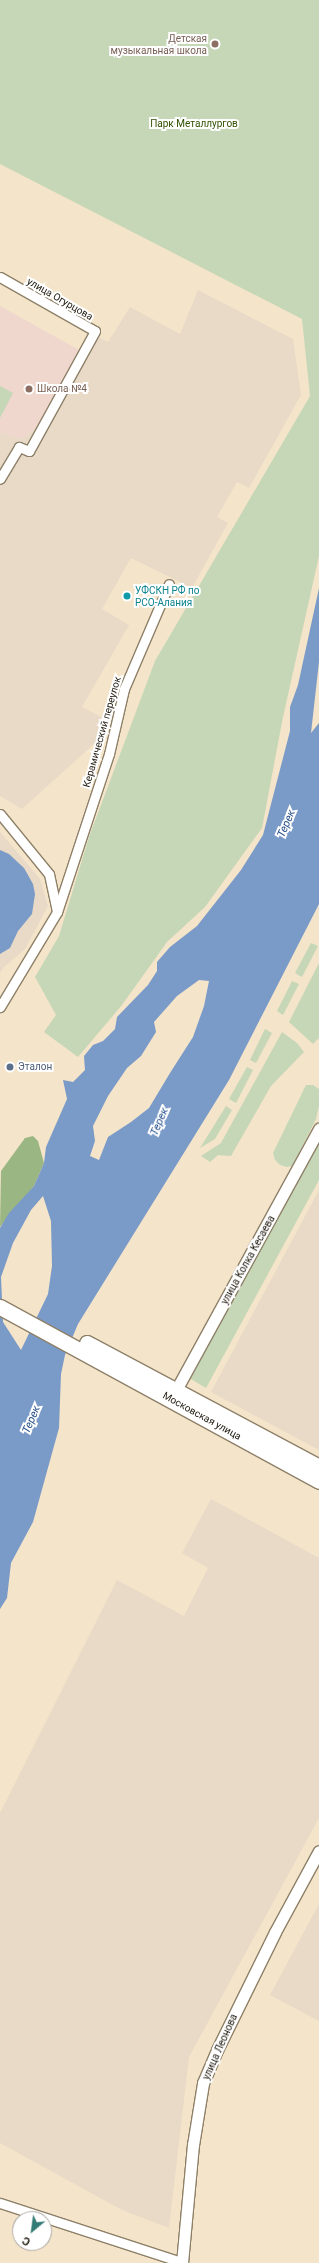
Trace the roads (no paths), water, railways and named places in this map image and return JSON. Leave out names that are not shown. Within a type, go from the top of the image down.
[{"type":"main road","points":[[0,1296],[86,1348]]},
{"type":"main road","points":[[0,1307],[86,1348]]},
{"type":"main road","name":"Московская улица","points":[[86,1348],[176,1390],[319,1467]]},
{"type":"main road","name":"Московская улица","points":[[86,1348],[319,1481]]},
{"type":"street","name":"улица Огурцова","points":[[0,277],[95,331],[29,452],[20,447],[0,479]]},
{"type":"street","name":"Керамический переулок","points":[[0,1007],[57,912],[109,754],[124,688],[169,584]]},
{"type":"street","points":[[0,814],[49,874],[57,912]]},
{"type":"street","name":"улица Колка Кесаева","points":[[176,1390],[319,1129]]},
{"type":"street","name":"улица Леонова","points":[[0,2203],[182,2263],[193,2145],[204,2083],[216,2050],[261,1960],[319,1851]]},
{"type":"water","name":"Терек","points":[[319,588],[319,662],[311,733],[319,723],[319,904],[229,1080],[78,1324],[65,1355],[61,1374],[59,1428],[33,1522],[11,1563],[7,1598],[0,1609],[0,1228],[9,1213],[34,1186],[44,1163],[46,1147],[67,1099],[63,1080],[73,1082],[85,1070],[84,1056],[93,1045],[103,1041],[115,1029],[117,1017],[148,985],[157,971],[157,962],[170,947],[197,926],[241,870],[263,835],[290,731],[290,707],[298,685]],"holes":[[[199,980],[209,981],[204,1006],[193,1037],[149,1108],[108,1137],[99,1160],[90,1156],[95,1141],[93,1126],[108,1096],[127,1068],[141,1056],[156,1032],[154,1022],[177,996]],[[43,1196],[51,1221],[52,1266],[48,1294],[21,1350],[3,1322],[1,1277],[13,1243],[31,1210]]]},
{"type":"water","points":[[0,850],[9,854],[24,868],[33,884],[35,894],[32,914],[18,931],[10,948],[0,954]]},
{"type":"place","name":"Детская музыкальная школа","points":[[215,44]]},
{"type":"place","name":"Школа №4","points":[[29,389]]},
{"type":"place","name":"УФСКН РФ по РСО-Алания","points":[[127,596]]},
{"type":"place","name":"Эталон","points":[[10,1067]]},
{"type":"park label","name":"Парк Металлургов","points":[[194,124]]}]
